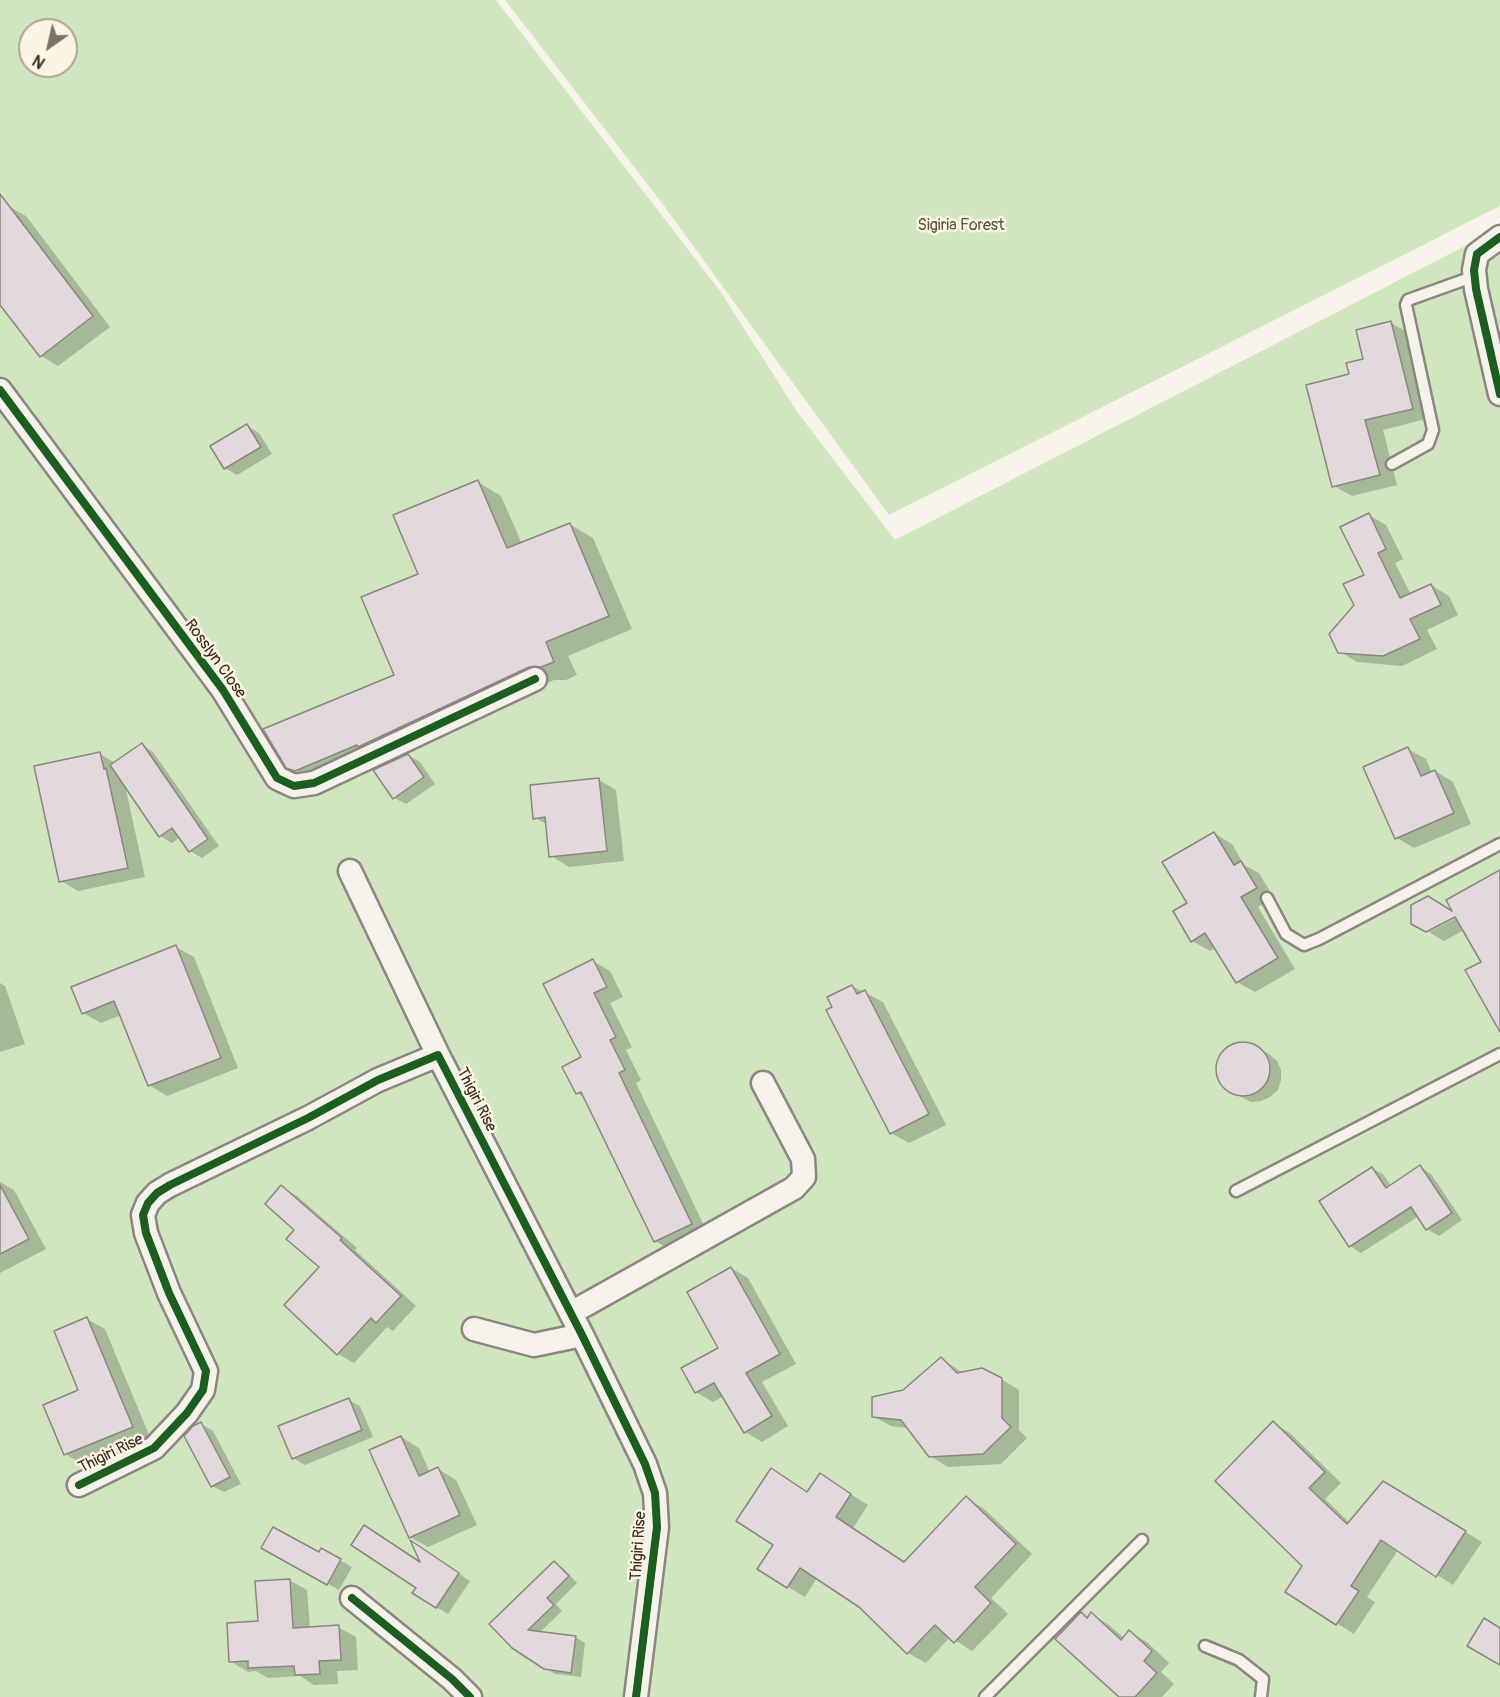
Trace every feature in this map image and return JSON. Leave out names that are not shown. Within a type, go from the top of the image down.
[{"type":"street","points":[[1500,237],[1476,265],[1476,289],[1500,394]]},
{"type":"street","name":"Rosslyn Close","points":[[0,390],[223,690],[277,778],[294,786],[314,783],[535,679]]},
{"type":"street","points":[[350,871],[438,1055]]},
{"type":"street","name":"Thigiri Rise","points":[[79,1485],[154,1448],[188,1413],[203,1390],[206,1371],[169,1293],[147,1233],[143,1215],[148,1203],[157,1193],[170,1185],[308,1118],[378,1080],[438,1055],[582,1335],[645,1464],[655,1494],[657,1527],[636,1697]]},
{"type":"street","points":[[571,1313],[794,1188],[804,1177],[803,1160],[763,1083]]},
{"type":"street","points":[[474,1329],[534,1345],[582,1335]]},
{"type":"street","points":[[352,1598],[452,1679],[470,1697]]},
{"type":"lane","points":[[1392,464],[1428,444],[1432,437],[1406,305],[1408,300],[1476,265]]},
{"type":"lane","points":[[1268,898],[1286,934],[1304,945],[1500,844]]},
{"type":"lane","points":[[1236,1191],[1500,1054]]},
{"type":"lane","points":[[985,1697],[1142,1539]]},
{"type":"lane","points":[[1204,1646],[1239,1660],[1263,1679],[1261,1697]]},
{"type":"green space","points":[[0,0],[496,0],[720,291],[798,413],[895,540],[1500,228],[1500,1697],[0,1697]]},
{"type":"green space","name":"Sigiria Forest","points":[[505,0],[1500,0],[1500,206],[889,515],[662,203]]},
{"type":"building","points":[[0,194],[93,316],[40,357],[0,305]]},
{"type":"building","points":[[1391,321],[1413,409],[1365,420],[1380,475],[1332,487],[1306,385],[1349,374],[1346,363],[1363,359],[1356,330]]},
{"type":"building","points":[[247,424],[261,447],[224,469],[210,446]]},
{"type":"building","points":[[478,480],[507,548],[570,523],[609,616],[546,642],[554,662],[541,667],[529,667],[358,747],[357,745],[295,771],[286,768],[263,729],[394,675],[361,597],[418,574],[393,515]]},
{"type":"building","points":[[1369,513],[1386,549],[1378,553],[1400,598],[1431,584],[1441,605],[1410,619],[1420,639],[1383,656],[1338,653],[1329,634],[1354,605],[1343,584],[1364,575],[1340,527]]},
{"type":"building","points":[[142,743],[208,839],[189,852],[172,828],[159,837],[110,765]]},
{"type":"building","points":[[1408,747],[1421,776],[1435,770],[1454,813],[1395,839],[1363,767]]},
{"type":"building","points":[[100,752],[104,769],[106,768],[128,868],[59,882],[34,766]]},
{"type":"building","points":[[408,754],[424,777],[393,799],[373,770]]},
{"type":"building","points":[[599,778],[607,851],[549,857],[545,817],[533,819],[530,785]]},
{"type":"building","points":[[1214,832],[1234,865],[1241,861],[1257,888],[1241,897],[1278,958],[1236,983],[1205,933],[1191,942],[1173,911],[1187,903],[1162,862]]},
{"type":"building","points":[[1500,870],[1500,1032],[1465,970],[1481,962],[1455,917],[1426,932],[1411,924],[1411,905],[1428,896],[1452,911],[1446,900]]},
{"type":"building","points":[[176,945],[221,1058],[148,1086],[114,1001],[82,1014],[71,987]]},
{"type":"building","points":[[593,959],[607,987],[594,993],[616,1037],[610,1040],[625,1070],[619,1073],[692,1224],[654,1242],[581,1092],[576,1094],[562,1067],[581,1057],[543,984]]},
{"type":"building","points":[[852,985],[857,994],[865,990],[929,1114],[890,1134],[826,1010],[832,1007],[827,997]]},
{"type":"building","points":[[1238,1042],[1248,1042],[1262,1050],[1268,1059],[1270,1069],[1268,1079],[1262,1088],[1248,1096],[1238,1096],[1221,1084],[1216,1074],[1216,1064],[1228,1047]]},
{"type":"building","points":[[1420,1165],[1452,1213],[1426,1230],[1411,1207],[1349,1247],[1319,1201],[1372,1167],[1386,1188]]},
{"type":"building","points":[[0,1185],[29,1239],[0,1254]]},
{"type":"building","points":[[281,1185],[342,1238],[340,1240],[401,1296],[376,1323],[371,1318],[337,1355],[284,1305],[319,1267],[286,1239],[294,1230],[265,1204]]},
{"type":"building","points":[[731,1267],[780,1354],[746,1373],[772,1416],[744,1433],[714,1383],[695,1393],[681,1368],[718,1348],[687,1292]]},
{"type":"building","points":[[87,1317],[133,1427],[64,1455],[43,1405],[78,1390],[54,1331]]},
{"type":"building","points":[[941,1357],[957,1373],[982,1368],[1002,1378],[1002,1418],[1011,1427],[983,1454],[929,1457],[901,1420],[872,1417],[872,1397],[903,1390]]},
{"type":"building","points":[[349,1398],[362,1430],[292,1459],[278,1426]]},
{"type":"building","points":[[1273,1421],[1325,1472],[1309,1488],[1347,1524],[1383,1481],[1466,1531],[1436,1577],[1381,1540],[1351,1586],[1359,1591],[1336,1625],[1285,1592],[1302,1566],[1215,1481]]},
{"type":"building","points":[[201,1422],[230,1477],[211,1487],[184,1436],[193,1426]]},
{"type":"building","points":[[401,1436],[419,1476],[438,1467],[460,1515],[409,1538],[369,1450]]},
{"type":"building","points":[[771,1468],[807,1492],[820,1473],[851,1494],[836,1517],[904,1562],[966,1496],[1016,1544],[975,1587],[991,1603],[954,1643],[935,1625],[907,1654],[859,1607],[800,1568],[787,1588],[757,1569],[773,1545],[736,1521]]},
{"type":"building","points":[[364,1525],[420,1562],[410,1540],[459,1573],[436,1608],[412,1593],[416,1588],[351,1545]]},
{"type":"building","points":[[273,1527],[319,1552],[321,1548],[341,1559],[327,1585],[261,1548]]},
{"type":"building","points":[[554,1561],[569,1576],[547,1598],[554,1605],[528,1630],[576,1636],[571,1673],[544,1669],[512,1648],[489,1624]]},
{"type":"building","points":[[290,1579],[293,1628],[339,1625],[341,1660],[319,1661],[320,1674],[295,1675],[294,1666],[248,1668],[248,1661],[229,1662],[227,1623],[258,1621],[255,1581]]},
{"type":"building","points":[[1081,1612],[1087,1618],[1091,1612],[1121,1640],[1129,1630],[1152,1651],[1144,1661],[1157,1673],[1135,1697],[1119,1697],[1055,1639]]},
{"type":"building","points":[[1484,1618],[1500,1628],[1500,1665],[1467,1646]]},
{"type":"cycle path","points":[[1500,237],[1477,254],[1474,270],[1476,289],[1500,394]]},
{"type":"cycle path","points":[[0,390],[223,690],[277,778],[294,786],[314,783],[535,679]]},
{"type":"cycle path","points":[[79,1485],[154,1448],[187,1413],[203,1390],[206,1371],[169,1293],[146,1233],[143,1215],[148,1203],[157,1193],[170,1185],[308,1118],[378,1080],[438,1055],[582,1335],[645,1464],[655,1493],[657,1527],[636,1697]]},
{"type":"cycle path","points":[[352,1598],[452,1679],[470,1697]]}]
